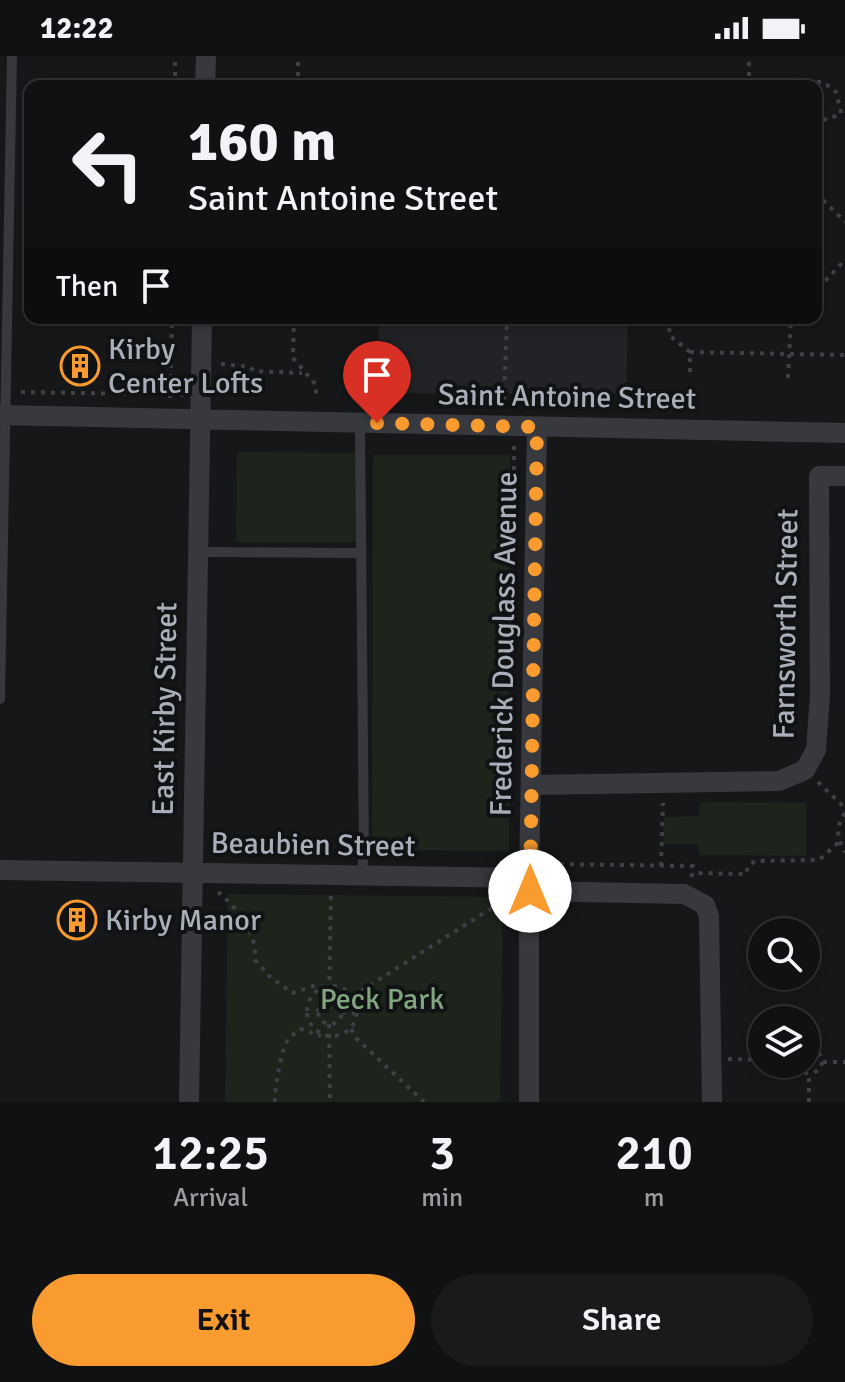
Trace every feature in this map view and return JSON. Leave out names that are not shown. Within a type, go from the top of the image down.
[{"type":"street","points":[[205,80],[206,56]]},
{"type":"street","name":"East Kirby Street","points":[[189,1102],[202,324]]},
{"type":"street","name":"Saint Antoine Street","points":[[3,415],[845,433]]},
{"type":"street","name":"Frederick Douglass Avenue","points":[[529,1102],[537,427]]},
{"type":"street","name":"Farnsworth Street","points":[[805,770],[816,750],[820,695],[819,476],[845,476]]},
{"type":"street","points":[[532,785],[779,781],[805,770]]},
{"type":"street","name":"Beaubien Street","points":[[0,870],[361,875],[684,894]]},
{"type":"street","points":[[684,894],[705,905],[709,916],[712,1102]]},
{"type":"lane","points":[[0,699],[5,182],[12,56]]},
{"type":"lane","points":[[360,423],[364,839],[361,875]]},
{"type":"lane","points":[[198,552],[361,553]]},
{"type":"path","points":[[175,56],[175,80]]},
{"type":"path","points":[[298,56],[298,80]]},
{"type":"path","points":[[749,56],[749,80]]},
{"type":"path","points":[[822,84],[828,84],[836,92],[844,116],[828,117],[822,122]]},
{"type":"path","points":[[822,199],[845,222]]},
{"type":"path","points":[[822,282],[845,260]]},
{"type":"path","points":[[170,399],[172,324]]},
{"type":"path","points":[[294,324],[293,358],[316,385],[316,398]]},
{"type":"path","points":[[504,400],[507,324]]},
{"type":"path","points":[[670,324],[669,335],[690,352],[845,355]]},
{"type":"path","points":[[788,378],[791,324]]},
{"type":"path","points":[[690,352],[690,377]]},
{"type":"path","points":[[219,364],[250,367],[254,371],[303,373]]},
{"type":"path","points":[[18,392],[170,399],[188,395]]},
{"type":"path","points":[[805,770],[845,810],[839,824],[839,842],[845,852]]},
{"type":"path","points":[[661,866],[663,803]]},
{"type":"path","points":[[693,873],[746,874],[748,866],[755,861],[819,860],[839,842]]},
{"type":"path","points":[[550,864],[693,866],[684,894]]},
{"type":"path","points":[[329,1000],[331,888]]},
{"type":"path","points":[[216,890],[240,914],[255,942],[255,960],[269,976],[292,993],[317,985],[343,988],[353,996],[358,1014],[351,1029],[340,1036],[316,1036],[300,1029],[285,1044],[275,1085],[275,1102]]},
{"type":"path","points":[[353,996],[506,899]]},
{"type":"path","points":[[324,987],[310,998],[307,1006],[309,1023],[324,1036],[330,1050],[330,1102]]},
{"type":"path","points":[[329,1000],[338,1003],[342,1012],[338,1021],[329,1024],[320,1019],[318,1011],[320,1005],[329,1000]]},
{"type":"path","points":[[342,1012],[358,1014]]},
{"type":"path","points":[[324,1036],[329,1024]]},
{"type":"path","points":[[351,1029],[356,1038],[424,1102]]},
{"type":"path","points":[[820,1055],[823,1062],[820,1069]]},
{"type":"path","points":[[712,1059],[748,1060]]},
{"type":"path","points":[[823,1062],[845,1062]]},
{"type":"path","points":[[809,1078],[809,1102]]},
{"type":"shaded area","points":[[379,324],[628,324],[626,394],[377,393]]},
{"type":"green space","points":[[237,452],[357,453],[357,542],[236,542]]},
{"type":"green space","points":[[373,455],[510,455],[509,851],[372,850]]},
{"type":"green space","points":[[700,802],[806,803],[806,856],[699,855],[699,844],[663,844],[664,817],[699,816]]},
{"type":"green space","name":"Peck Park","points":[[228,894],[503,897],[500,1102],[225,1102]]},
{"type":"place","name":"Kirby Center Lofts","points":[[80,366]]},
{"type":"place","name":"Kirby Manor","points":[[77,920]]},
{"type":"route","points":[[377,423],[537,427],[530,891]]}]
